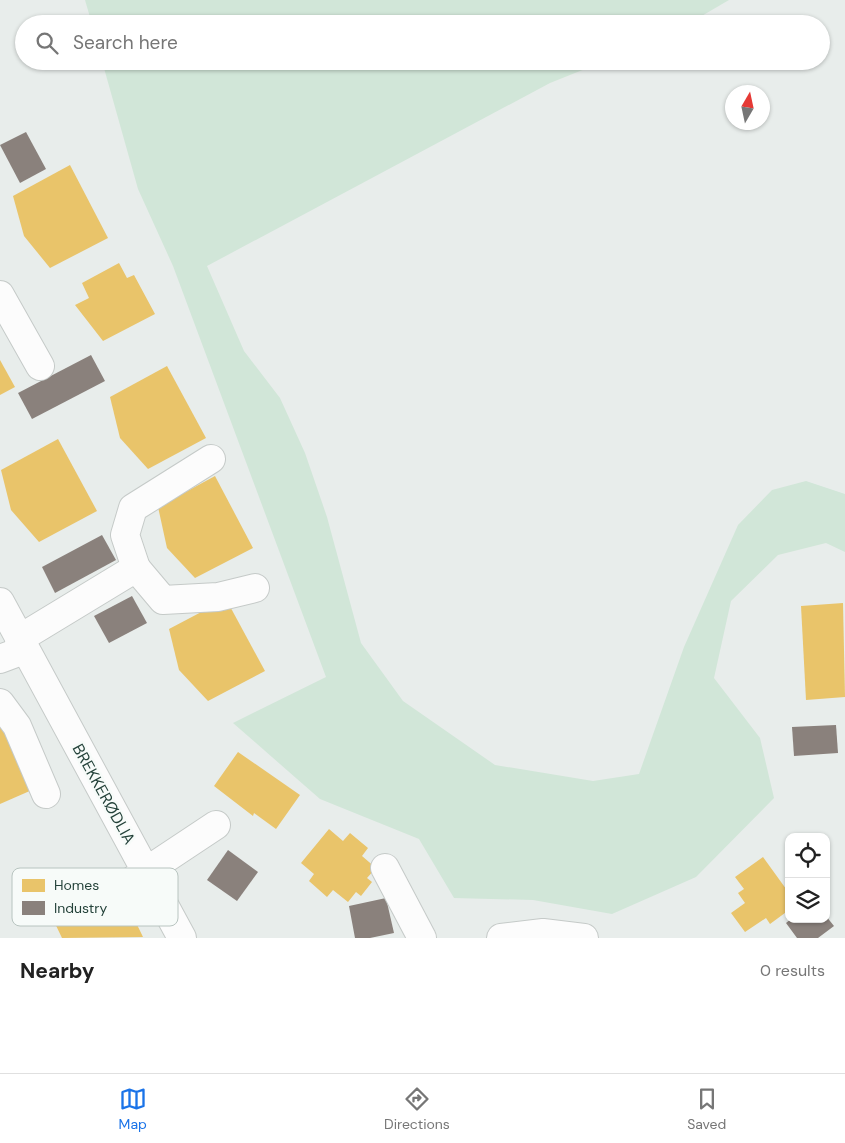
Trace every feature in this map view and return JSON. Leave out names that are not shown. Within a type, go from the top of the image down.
[{"type":"street","points":[[0,295],[40,366]]},
{"type":"street","points":[[212,459],[132,508],[125,535],[136,568],[163,600],[218,596],[255,588]]},
{"type":"street","points":[[14,650],[136,568]]},
{"type":"street","name":"BREKKERØDLIA","points":[[0,602],[14,650],[145,868]]},
{"type":"street","points":[[0,703],[18,726],[46,794]]},
{"type":"street","points":[[153,868],[216,825]]},
{"type":"street","points":[[385,868],[422,938]]},
{"type":"street","name":"BREKKERØDLIA","points":[[176,926],[182,938]]},
{"type":"street","points":[[501,938],[543,933],[584,938]]},
{"type":"green space","points":[[85,0],[729,0],[703,15],[89,15]]},
{"type":"green space","points":[[105,70],[582,70],[550,83],[207,266],[244,351],[280,398],[305,453],[327,517],[361,643],[403,701],[495,765],[593,781],[639,774],[684,647],[738,525],[772,490],[806,481],[845,494],[845,552],[826,543],[778,555],[731,601],[714,678],[760,738],[774,798],[696,877],[612,914],[533,900],[454,898],[419,839],[320,799],[233,723],[326,677],[173,266],[138,189]]},
{"type":"building: Homes","points":[[70,165],[108,238],[50,268],[24,236],[13,196]]},
{"type":"building: Homes","points":[[119,263],[127,278],[134,275],[155,314],[103,341],[75,305],[89,298],[82,283]]},
{"type":"building: Homes","points":[[0,360],[15,387],[0,395]]},
{"type":"building: Homes","points":[[167,366],[206,438],[148,469],[120,438],[110,397]]},
{"type":"building: Homes","points":[[58,439],[97,511],[39,542],[11,510],[1,470]]},
{"type":"building: Homes","points":[[215,476],[253,548],[195,578],[167,548],[158,507]]},
{"type":"building: Homes","points":[[226,599],[265,671],[208,701],[179,670],[169,629]]},
{"type":"building: Homes","points":[[843,603],[845,697],[806,700],[801,606]]},
{"type":"building: Homes","points":[[0,717],[32,790],[0,804]]},
{"type":"building: Homes","points":[[238,752],[300,795],[276,829],[254,813],[253,816],[214,786]]},
{"type":"building: Homes","points":[[329,829],[343,841],[350,833],[368,848],[362,856],[376,868],[367,878],[372,882],[361,896],[356,892],[348,902],[333,890],[327,897],[309,881],[314,874],[301,863]]},
{"type":"building: Homes","points":[[763,857],[785,887],[785,913],[770,924],[766,918],[745,932],[731,913],[745,903],[738,893],[744,889],[735,877]]},
{"type":"building: Homes","points":[[56,926],[138,926],[143,937],[62,938]]},
{"type":"building: Industry","points":[[26,132],[46,169],[20,183],[0,145]]},
{"type":"building: Industry","points":[[91,355],[105,381],[32,419],[18,393]]},
{"type":"building: Industry","points":[[102,535],[116,560],[55,593],[42,567]]},
{"type":"building: Industry","points":[[132,596],[147,623],[109,643],[94,616]]},
{"type":"building: Industry","points":[[836,725],[838,753],[794,756],[792,727]]},
{"type":"building: Industry","points":[[228,850],[258,872],[237,901],[207,880]]},
{"type":"building: Industry","points":[[386,898],[394,933],[370,938],[355,938],[349,906]]},
{"type":"building: Industry","points":[[830,921],[834,926],[818,938],[797,938],[786,923],[830,923]]}]
